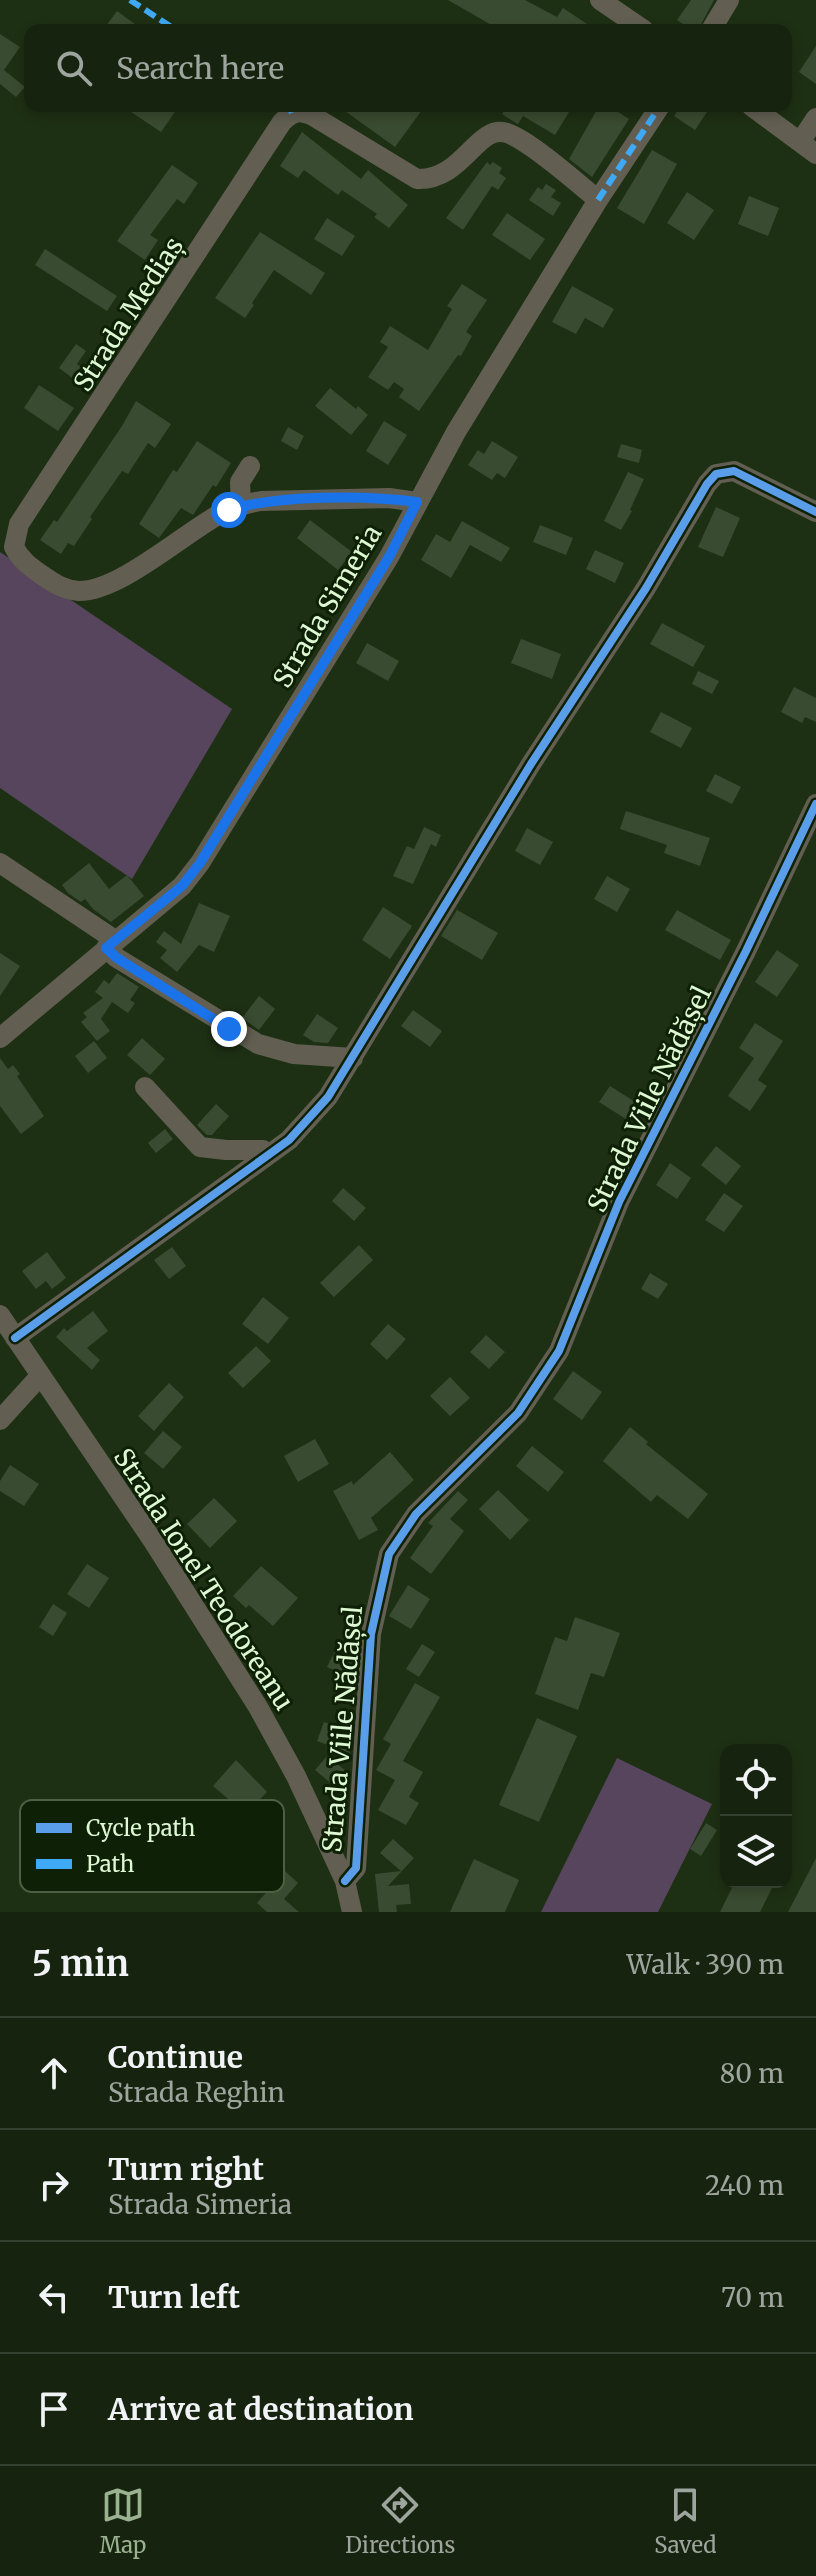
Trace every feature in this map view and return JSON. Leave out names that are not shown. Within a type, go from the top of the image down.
[{"type":"street","points":[[600,0],[635,24]]},
{"type":"street","points":[[715,24],[729,0]]},
{"type":"street","name":"Strada Mediaș","points":[[7,546],[282,122],[292,113],[304,112],[313,116],[417,179],[434,177],[455,167],[492,132],[507,133],[598,200]]},
{"type":"street","name":"Strada Simeria","points":[[0,1038],[182,886],[200,863],[389,557],[456,432],[598,200],[656,112]]},
{"type":"street","points":[[759,112],[808,148],[816,118]]},
{"type":"street","points":[[241,506],[240,482],[250,466]]},
{"type":"street","points":[[15,1338],[289,1140],[328,1097],[531,764],[716,474],[734,471],[816,512]]},
{"type":"street","points":[[7,546],[25,563],[56,584],[81,591],[129,572],[213,519],[241,506],[261,501],[289,500],[389,498],[417,502]]},
{"type":"street","name":"Strada Viile Nădășel","points":[[352,1912],[345,1881],[356,1868],[371,1634],[389,1554],[416,1514],[518,1413],[559,1351],[619,1202],[707,1030],[816,804]]},
{"type":"street","points":[[0,863],[110,944],[117,958],[258,1044],[294,1054],[353,1058]]},
{"type":"street","points":[[145,1087],[200,1147],[263,1150],[268,1154]]},
{"type":"street","name":"Strada Ionel Teodoreanu","points":[[0,1315],[153,1541],[258,1707],[296,1776],[345,1881]]},
{"type":"street","points":[[0,1420],[40,1376]]},
{"type":"shaded area","points":[[0,552],[232,709],[132,879],[0,788]]},
{"type":"shaded area","points":[[617,1758],[712,1804],[658,1912],[541,1912]]},
{"type":"building","points":[[448,0],[525,0],[557,17],[563,8],[587,24],[490,24]]},
{"type":"building","points":[[691,0],[714,0],[701,24],[683,24],[677,20]]},
{"type":"building","points":[[117,11],[135,24],[107,24]]},
{"type":"building","points":[[0,34],[20,47],[4,70],[24,88],[16,97],[0,84]]},
{"type":"building","points":[[816,46],[816,84],[799,72]]},
{"type":"building","points":[[131,112],[175,112],[161,132]]},
{"type":"building","points":[[346,112],[421,112],[395,147]]},
{"type":"building","points":[[569,112],[555,135],[523,116],[518,124],[502,114]]},
{"type":"building","points":[[596,112],[618,112],[629,119],[592,177],[569,159]]},
{"type":"building","points":[[677,112],[707,112],[695,130],[674,116]]},
{"type":"building","points":[[302,132],[361,179],[368,170],[408,205],[389,228],[374,217],[377,214],[342,190],[338,195],[304,170],[298,178],[280,166]]},
{"type":"building","points":[[652,150],[677,164],[644,224],[617,208]]},
{"type":"building","points":[[487,162],[502,168],[499,173],[506,178],[498,190],[492,186],[463,230],[446,218]]},
{"type":"building","points":[[172,165],[198,183],[184,204],[177,199],[150,235],[158,240],[145,260],[117,241]]},
{"type":"building","points":[[546,184],[556,190],[551,197],[561,203],[553,216],[529,200],[538,187],[542,190]]},
{"type":"building","points":[[687,192],[714,210],[694,240],[667,223]]},
{"type":"building","points":[[749,196],[779,208],[768,236],[738,224]]},
{"type":"building","points":[[507,213],[545,239],[530,260],[492,235]]},
{"type":"building","points":[[327,218],[355,236],[342,256],[314,239]]},
{"type":"building","points":[[260,232],[325,273],[311,295],[274,270],[245,318],[215,298]]},
{"type":"building","points":[[45,249],[117,296],[107,311],[35,265]]},
{"type":"building","points":[[462,284],[487,300],[466,332],[472,336],[461,356],[458,355],[419,411],[399,397],[404,389],[394,382],[388,390],[368,377],[388,347],[380,342],[390,326],[428,350],[452,309],[447,306]]},
{"type":"building","points":[[572,286],[614,309],[603,328],[585,318],[576,334],[552,322]]},
{"type":"building","points":[[76,344],[86,351],[77,364],[87,372],[79,383],[59,368]]},
{"type":"building","points":[[39,385],[74,408],[58,431],[24,408]]},
{"type":"building","points":[[330,388],[368,415],[351,435],[315,406]]},
{"type":"building","points":[[136,401],[171,424],[155,448],[148,443],[128,474],[122,471],[74,546],[68,543],[61,554],[40,540],[54,520],[57,522]]},
{"type":"building","points":[[384,421],[407,435],[388,465],[366,451]]},
{"type":"building","points":[[288,427],[304,436],[297,450],[281,441]]},
{"type":"building","points":[[197,441],[231,463],[193,515],[181,508],[159,538],[139,524],[173,470],[177,472]]},
{"type":"building","points":[[492,441],[518,457],[505,478],[497,473],[492,480],[468,465],[478,450],[484,454]]},
{"type":"building","points":[[621,444],[642,450],[639,463],[617,457]]},
{"type":"building","points":[[628,472],[644,479],[621,530],[604,521]]},
{"type":"building","points":[[716,507],[740,518],[723,557],[698,547]]},
{"type":"building","points":[[310,520],[352,552],[338,570],[297,538]]},
{"type":"building","points":[[462,521],[510,548],[501,562],[470,545],[451,578],[421,560],[436,534],[450,542]]},
{"type":"building","points":[[540,525],[573,538],[566,555],[533,542]]},
{"type":"building","points":[[595,550],[624,563],[615,583],[586,569]]},
{"type":"building","points":[[662,623],[705,646],[693,667],[650,644]]},
{"type":"building","points":[[521,639],[561,654],[552,679],[511,663]]},
{"type":"building","points":[[367,643],[399,661],[388,681],[356,663]]},
{"type":"building","points":[[698,671],[719,681],[712,694],[692,684]]},
{"type":"building","points":[[794,687],[816,698],[816,722],[805,717],[802,723],[781,712]]},
{"type":"building","points":[[661,712],[692,728],[681,748],[650,732]]},
{"type":"building","points":[[715,774],[741,787],[732,804],[706,791]]},
{"type":"building","points":[[626,811],[710,838],[700,866],[664,853],[667,845],[620,829]]},
{"type":"building","points":[[424,827],[441,835],[436,847],[431,844],[413,884],[393,876],[407,846],[414,849]]},
{"type":"building","points":[[527,828],[553,842],[540,865],[515,851]]},
{"type":"building","points":[[89,863],[109,889],[127,875],[144,896],[111,922],[85,899],[81,902],[68,893],[62,885]]},
{"type":"building","points":[[607,876],[630,889],[617,912],[594,899]]},
{"type":"building","points":[[199,903],[230,916],[214,952],[199,945],[177,972],[160,958],[167,950],[156,942],[164,931],[181,944]]},
{"type":"building","points":[[383,907],[412,926],[390,959],[362,940]]},
{"type":"building","points":[[457,910],[498,933],[482,960],[441,936]]},
{"type":"building","points":[[677,910],[731,940],[720,960],[665,930]]},
{"type":"building","points":[[777,950],[799,965],[777,997],[755,982]]},
{"type":"building","points":[[0,953],[20,966],[0,996]]},
{"type":"building","points":[[117,973],[139,987],[130,1000],[135,1003],[128,1013],[112,1002],[101,1019],[110,1031],[97,1041],[81,1022],[87,1017],[83,1013],[103,998],[95,992],[104,980],[109,984]]},
{"type":"building","points":[[259,996],[275,1009],[259,1030],[242,1018]]},
{"type":"building","points":[[413,1010],[442,1031],[430,1047],[401,1026]]},
{"type":"building","points":[[317,1014],[338,1028],[328,1043],[314,1042],[303,1035]]},
{"type":"building","points":[[755,1023],[783,1041],[758,1080],[767,1086],[750,1111],[728,1096],[754,1058],[739,1048]]},
{"type":"building","points":[[142,1038],[165,1059],[150,1075],[127,1055]]},
{"type":"building","points":[[94,1041],[107,1058],[88,1073],[75,1056]]},
{"type":"building","points":[[0,1058],[8,1069],[13,1065],[20,1074],[17,1076],[44,1116],[21,1134],[0,1106]]},
{"type":"building","points":[[610,1086],[640,1105],[629,1121],[599,1102]]},
{"type":"building","points":[[216,1104],[229,1116],[212,1135],[207,1135],[197,1125]]},
{"type":"building","points":[[165,1129],[173,1139],[156,1153],[148,1143]]},
{"type":"building","points":[[716,1146],[741,1166],[726,1185],[701,1165]]},
{"type":"building","points":[[670,1163],[691,1178],[677,1199],[656,1185]]},
{"type":"building","points":[[343,1188],[366,1208],[354,1221],[332,1201]]},
{"type":"building","points":[[724,1193],[743,1206],[724,1232],[705,1220]]},
{"type":"building","points":[[359,1245],[373,1260],[334,1297],[320,1283]]},
{"type":"building","points":[[172,1247],[186,1266],[169,1279],[154,1260]]},
{"type":"building","points":[[47,1252],[66,1278],[52,1289],[46,1281],[36,1289],[22,1271]]},
{"type":"building","points":[[650,1273],[668,1284],[658,1299],[641,1289]]},
{"type":"building","points":[[263,1297],[289,1318],[268,1344],[242,1324]]},
{"type":"building","points":[[93,1311],[108,1331],[87,1348],[100,1360],[92,1370],[56,1337],[64,1328],[67,1331]]},
{"type":"building","points":[[388,1324],[406,1339],[387,1360],[370,1344]]},
{"type":"building","points":[[486,1335],[505,1352],[489,1369],[470,1352]]},
{"type":"building","points":[[256,1346],[271,1361],[243,1388],[228,1373]]},
{"type":"building","points":[[573,1371],[602,1392],[582,1420],[553,1399]]},
{"type":"building","points":[[450,1377],[470,1398],[450,1416],[430,1396]]},
{"type":"building","points":[[169,1383],[184,1397],[154,1431],[138,1416]]},
{"type":"building","points":[[630,1427],[648,1442],[646,1444],[708,1494],[688,1519],[657,1495],[651,1502],[603,1461]]},
{"type":"building","points":[[163,1431],[182,1447],[163,1469],[144,1453]]},
{"type":"building","points":[[315,1439],[329,1464],[298,1482],[284,1456]]},
{"type":"building","points":[[532,1446],[564,1472],[548,1492],[516,1466]]},
{"type":"building","points":[[390,1452],[414,1480],[371,1518],[378,1530],[359,1540],[333,1491],[352,1481],[353,1485]]},
{"type":"building","points":[[10,1465],[39,1484],[24,1506],[0,1491],[0,1481]]},
{"type":"building","points":[[498,1490],[529,1520],[510,1540],[479,1509]]},
{"type":"building","points":[[458,1491],[468,1500],[450,1519],[464,1531],[431,1574],[410,1558],[433,1526],[428,1523]]},
{"type":"building","points":[[214,1498],[237,1521],[210,1548],[187,1524]]},
{"type":"building","points":[[87,1564],[109,1578],[89,1608],[67,1594]]},
{"type":"building","points":[[261,1566],[298,1598],[273,1626],[233,1596]]},
{"type":"building","points":[[408,1585],[430,1599],[411,1629],[389,1616]]},
{"type":"building","points":[[53,1604],[67,1613],[53,1636],[39,1627]]},
{"type":"building","points":[[575,1617],[620,1633],[604,1677],[591,1673],[578,1710],[535,1694],[555,1637],[567,1641]]},
{"type":"building","points":[[422,1644],[435,1652],[419,1677],[406,1669]]},
{"type":"building","points":[[335,1651],[356,1661],[355,1680],[327,1667]]},
{"type":"building","points":[[415,1683],[440,1697],[403,1761],[423,1772],[409,1797],[419,1803],[406,1825],[378,1810],[395,1780],[376,1770],[391,1744],[383,1739]]},
{"type":"building","points":[[537,1718],[577,1736],[539,1822],[499,1805]]},
{"type":"building","points":[[324,1722],[352,1732],[350,1753],[317,1741]]},
{"type":"building","points":[[327,1756],[346,1771],[339,1790],[315,1770]]},
{"type":"building","points":[[236,1760],[267,1792],[259,1800],[229,1800],[213,1786]]},
{"type":"building","points":[[706,1823],[717,1830],[701,1856],[690,1849]]},
{"type":"building","points":[[393,1839],[414,1858],[388,1886],[409,1884],[411,1904],[396,1905],[397,1912],[379,1912],[375,1874],[401,1871],[380,1853]]},
{"type":"building","points":[[816,1858],[816,1912],[788,1912]]},
{"type":"building","points":[[474,1859],[519,1880],[505,1912],[450,1912]]},
{"type":"building","points":[[284,1872],[298,1883],[284,1899],[299,1912],[267,1912],[257,1903],[267,1892],[284,1892]]},
{"type":"building","points":[[732,1888],[772,1888],[760,1912],[720,1912]]},
{"type":"marked path","points":[[130,0],[167,24]]},
{"type":"marked path","points":[[598,200],[656,112]]},
{"type":"cycle path","points":[[15,1338],[289,1140],[328,1097],[531,764],[716,474],[734,471],[816,512]]},
{"type":"cycle path","points":[[345,1881],[356,1868],[371,1634],[389,1554],[416,1514],[518,1413],[559,1351],[619,1202],[746,951],[816,804]]},
{"type":"route","points":[[229,510],[249,503],[275,500],[389,498],[417,502],[389,557],[200,863],[182,886],[106,948],[229,1029]]}]
